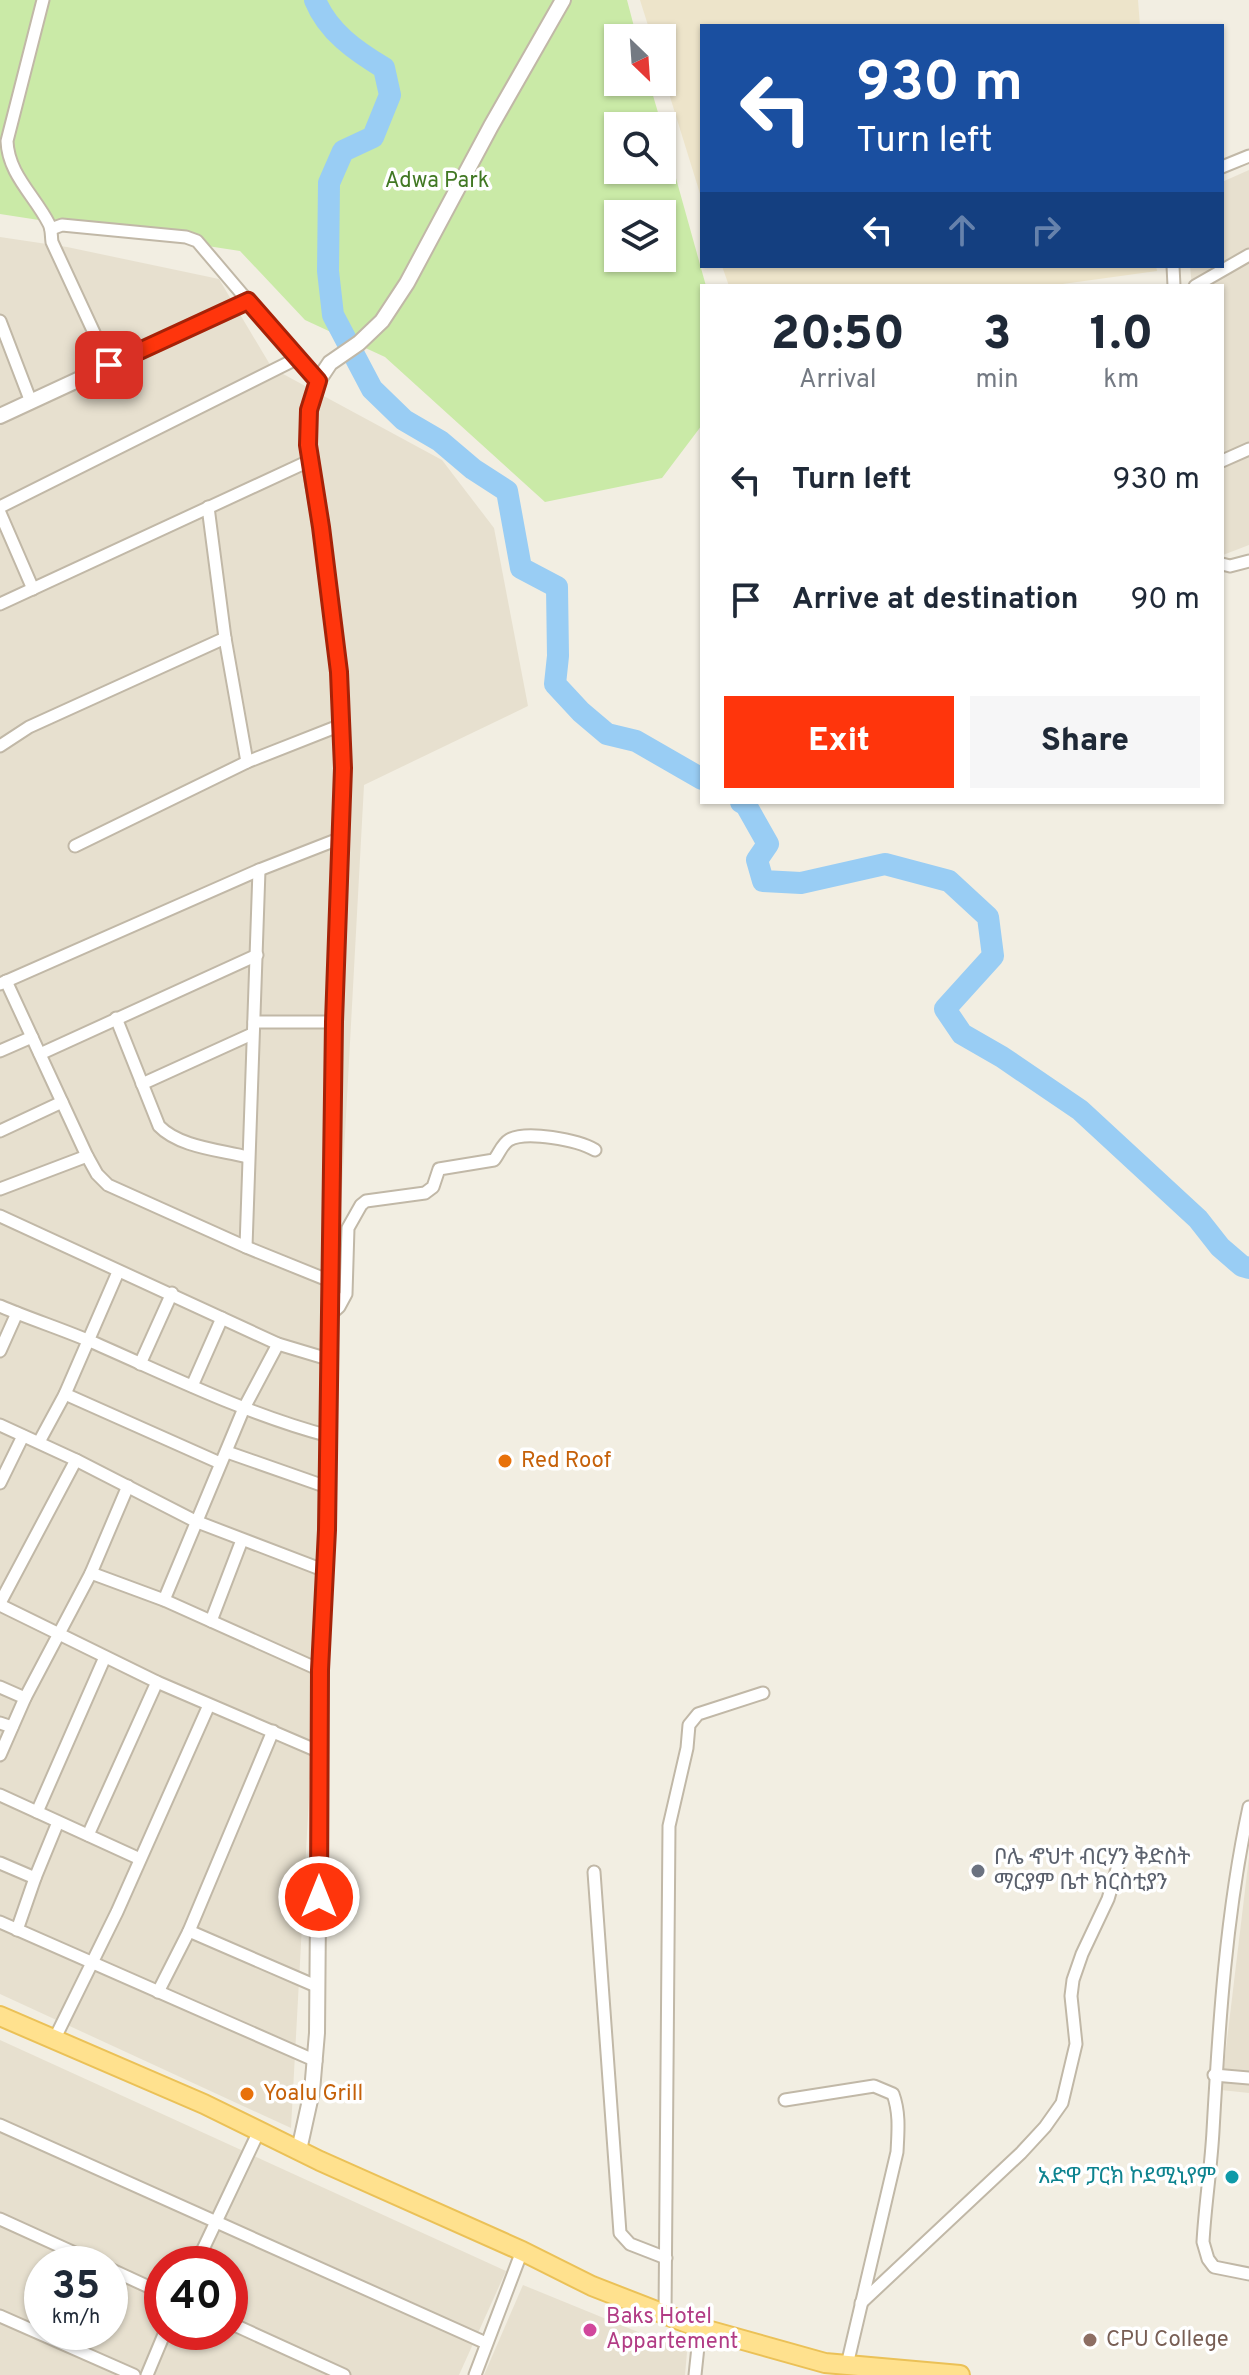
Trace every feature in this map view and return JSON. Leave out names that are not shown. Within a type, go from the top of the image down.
[{"type":"main road","points":[[0,2016],[204,2104],[592,2286],[665,2315],[825,2363],[909,2373],[960,2375]]},
{"type":"street","points":[[43,0],[7,141],[7,153],[12,167],[51,229],[52,242],[109,365]]},
{"type":"street","points":[[299,2150],[316,2061],[320,1670],[329,1436],[334,1022],[341,838],[341,725],[333,624],[309,461],[309,410],[318,381],[330,363],[359,343],[382,321],[407,283],[563,0]]},
{"type":"street","points":[[1224,166],[1249,156]]},
{"type":"street","points":[[0,161],[12,167]]},
{"type":"street","points":[[51,229],[62,225],[186,237],[197,241],[318,381]]},
{"type":"street","points":[[1198,284],[1249,255]]},
{"type":"street","points":[[0,416],[248,301]]},
{"type":"street","points":[[0,321],[31,402]]},
{"type":"street","points":[[33,589],[0,510],[298,358]]},
{"type":"street","points":[[1224,460],[1249,449]]},
{"type":"street","points":[[0,604],[309,461]]},
{"type":"street","points":[[208,507],[225,638],[247,762]]},
{"type":"street","points":[[1224,564],[1249,561]]},
{"type":"street","points":[[0,746],[29,727],[225,638]]},
{"type":"street","points":[[75,846],[247,762],[341,725]]},
{"type":"street","points":[[330,1281],[108,1185],[97,1174],[87,1156],[3,982],[259,870],[341,838]]},
{"type":"street","points":[[246,1247],[259,870]]},
{"type":"street","points":[[40,1054],[257,955]]},
{"type":"street","points":[[116,1018],[159,1126],[166,1134],[247,1157]]},
{"type":"street","points":[[142,1084],[253,1028],[334,1022]]},
{"type":"street","points":[[0,1051],[32,1037]]},
{"type":"street","points":[[2,1126],[62,1102]]},
{"type":"street","points":[[330,1315],[346,1294],[348,1228],[366,1201],[425,1193],[433,1187],[439,1169],[494,1160],[505,1143],[515,1138],[569,1139],[595,1150]]},
{"type":"street","points":[[0,1189],[87,1156]]},
{"type":"street","points":[[0,1216],[278,1344],[328,1359]]},
{"type":"street","points":[[39,1442],[65,1394],[118,1272]]},
{"type":"street","points":[[140,1364],[172,1293]]},
{"type":"street","points":[[0,1306],[287,1425],[329,1436]]},
{"type":"street","points":[[0,1351],[17,1313]]},
{"type":"street","points":[[192,1386],[222,1318]]},
{"type":"street","points":[[164,1600],[244,1408],[278,1344]]},
{"type":"street","points":[[65,1394],[220,1463]]},
{"type":"street","points":[[0,1425],[195,1521],[323,1570]]},
{"type":"street","points":[[0,1483],[23,1436]]},
{"type":"street","points":[[227,1452],[327,1487]]},
{"type":"street","points":[[76,1460],[0,1604],[157,1682],[320,1752]]},
{"type":"street","points":[[0,1755],[6,1725],[25,1698],[60,1634],[91,1573],[128,1486]]},
{"type":"street","points":[[211,1621],[242,1540]]},
{"type":"street","points":[[91,1573],[164,1600],[320,1670]]},
{"type":"street","points":[[37,1812],[105,1657]]},
{"type":"street","points":[[88,1835],[157,1682]]},
{"type":"street","points":[[0,1687],[25,1698]]},
{"type":"street","points":[[665,2315],[669,1826],[687,1748],[689,1725],[698,1714],[763,1693]]},
{"type":"street","points":[[54,2040],[93,1963],[209,1705]]},
{"type":"street","points":[[158,1992],[189,1931],[273,1731]]},
{"type":"street","points":[[0,1795],[140,1859]]},
{"type":"street","points":[[1249,1807],[1244,1870],[1227,1949],[1214,2075],[1213,2130],[1203,2242],[1214,2267],[1249,2274]]},
{"type":"street","points":[[17,1930],[58,1822]]},
{"type":"street","points":[[861,2303],[1021,2153],[1062,2103],[1076,2044],[1071,1996],[1073,1980],[1108,1899],[1120,1859]]},
{"type":"street","points":[[0,1863],[35,1878]]},
{"type":"street","points":[[594,1872],[620,2233],[630,2244],[666,2258]]},
{"type":"street","points":[[0,1922],[316,2061]]},
{"type":"street","points":[[189,1931],[316,1986]]},
{"type":"street","points":[[1214,2075],[1249,2078]]},
{"type":"street","points":[[785,2100],[874,2086],[893,2094],[899,2122],[897,2152],[847,2365]]},
{"type":"street","points":[[0,2125],[486,2343]]},
{"type":"street","points":[[205,2246],[259,2131]]},
{"type":"street","points":[[0,2219],[59,2246]]},
{"type":"street","points":[[475,2375],[522,2251]]},
{"type":"street","points":[[0,2316],[134,2375]]},
{"type":"street","points":[[695,2375],[700,2328]]},
{"type":"street","points":[[248,2331],[344,2375]]},
{"type":"street","points":[[147,2375],[157,2350]]},
{"type":"shaded area","points":[[640,0],[1138,0],[1140,24],[700,24],[700,194],[670,96],[676,96],[676,24],[648,24]]},
{"type":"shaded area","points":[[1249,170],[1249,545],[1224,555],[1224,284],[1192,284],[1190,268],[1224,268],[1224,181]]},
{"type":"shaded area","points":[[0,237],[67,247],[219,279],[272,368],[442,460],[494,528],[528,706],[364,785],[291,2128],[0,1994]]},
{"type":"shaded area","points":[[723,268],[1156,268],[1157,271],[1063,284],[728,284]]},
{"type":"shaded area","points":[[1249,1857],[1249,2093],[1221,2090]]},
{"type":"shaded area","points":[[0,2040],[506,2271],[459,2375],[0,2375]]},
{"type":"shaded area","points":[[523,2285],[687,2352],[685,2375],[484,2375]]},
{"type":"green space","name":"Adwa Park","points":[[0,0],[627,0],[633,24],[604,24],[604,96],[653,96],[658,112],[604,112],[604,184],[676,184],[676,178],[705,284],[700,284],[700,428],[662,478],[545,502],[385,357],[305,320],[240,251],[0,214]]},
{"type":"waterway","points":[[315,0],[335,31],[384,68],[390,95],[373,137],[343,151],[329,183],[328,271],[333,315],[372,389],[404,420],[440,441],[473,469],[507,491],[521,568],[557,587],[558,656],[555,684],[607,734],[636,741],[700,778]]},
{"type":"waterway","points":[[744,804],[768,844],[757,860],[763,881],[801,883],[885,864],[949,881],[988,917],[993,956],[945,1009],[962,1034],[1080,1110],[1198,1219],[1220,1247],[1242,1266],[1249,1268]]},
{"type":"place","name":"Red Roof","points":[[505,1461]]},
{"type":"place","name":"ቦሌ ኆህተ ብርሃን ቅድስት ማርያም ቤተ ክርስቲያን","points":[[978,1871]]},
{"type":"place","name":"Yoalu Grill","points":[[247,2094]]},
{"type":"place","name":"አድዋ ፓርክ ኮደሚኒየም","points":[[1232,2177]]},
{"type":"place","name":"Baks Hotel Appartement","points":[[590,2330]]},
{"type":"place","name":"CPU College","points":[[1090,2340]]},
{"type":"route","points":[[109,365],[248,301],[318,381],[309,410],[309,461],[321,527],[339,672],[343,768],[334,1022],[327,1530],[320,1670],[319,1897]]}]
